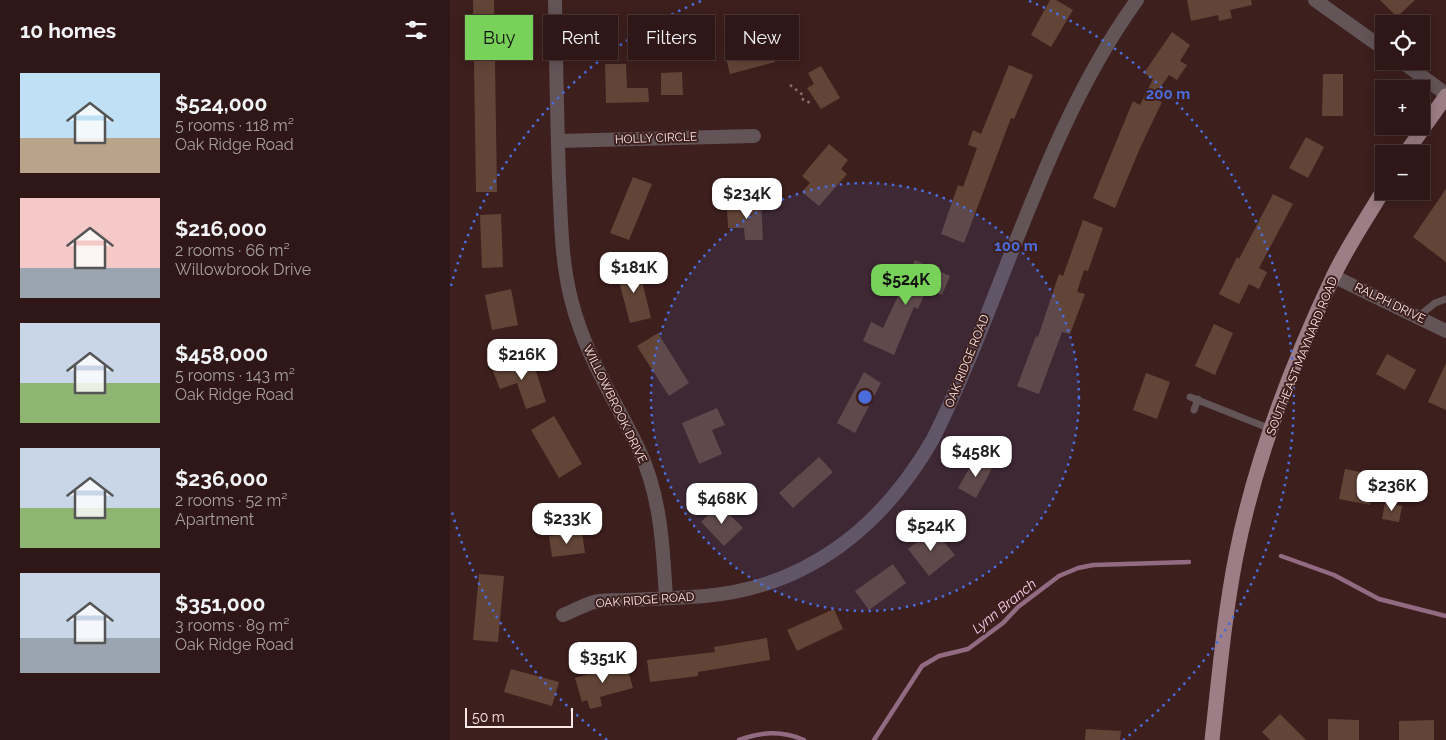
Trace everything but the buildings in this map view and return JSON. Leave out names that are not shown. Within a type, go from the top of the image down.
[{"type":"main road","points":[[1411,145],[1446,95]]},
{"type":"main road","name":"SOUTHEAST MAYNARD ROAD","points":[[1212,740],[1226,610],[1236,555],[1258,467],[1282,397],[1334,276],[1378,200]]},
{"type":"street","name":"WILLOWBROOK DRIVE","points":[[555,0],[562,246],[571,299],[591,358],[640,450],[654,493],[663,540],[666,598]]},
{"type":"street","name":"OAK RIDGE ROAD","points":[[563,615],[595,602],[705,596],[750,589],[797,572],[818,561],[861,531],[906,483],[943,419],[1073,107],[1108,43],[1136,0]]},
{"type":"street","points":[[1315,0],[1375,43]]},
{"type":"street","points":[[1413,70],[1446,95]]},
{"type":"street","name":"HOLLY CIRCLE","points":[[558,141],[754,136]]},
{"type":"street","name":"RALPH DRIVE","points":[[1334,276],[1446,331]]},
{"type":"lane","points":[[1418,317],[1435,303],[1446,299]]},
{"type":"lane","points":[[1194,410],[1194,398],[1271,429]]},
{"type":"path","points":[[790,86],[802,95],[803,100],[810,103]]},
{"type":"waterway","name":"Lynn Branch","points":[[1281,556],[1334,575],[1379,599],[1446,616]]},
{"type":"waterway","name":"Lynn Branch","points":[[874,740],[922,666],[939,656],[968,649],[1003,623],[1018,607],[1059,576],[1078,568],[1093,565],[1189,562]]},
{"type":"waterway","name":"Lynn Branch","points":[[739,740],[772,733],[804,740]]}]
